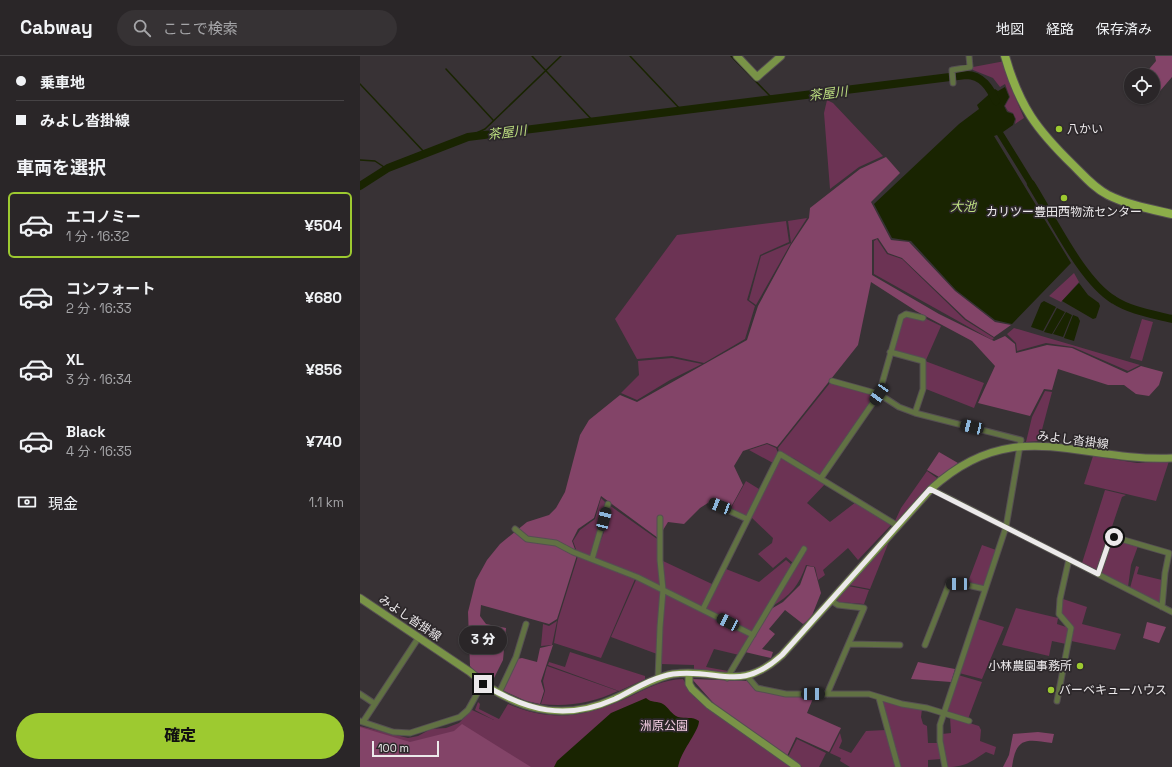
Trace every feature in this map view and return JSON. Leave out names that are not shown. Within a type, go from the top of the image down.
[{"type":"main road","points":[[737,56],[757,77],[780,56]]},
{"type":"main road","points":[[1005,56],[1020,96],[1034,122],[1052,146],[1091,183],[1107,194],[1124,202],[1172,214]]},
{"type":"main road","name":"みよし沓掛線","points":[[360,598],[470,672],[483,684],[499,693],[530,707],[553,711],[573,710],[599,705],[658,678],[674,674],[727,678],[747,676],[764,670],[774,663],[832,601],[930,489],[945,476],[963,464],[986,454],[1021,445],[1050,446],[1132,458],[1172,458]]},
{"type":"main road","points":[[689,674],[689,684],[692,689],[709,705],[797,767]]},
{"type":"street","points":[[953,83],[952,70],[970,67],[969,56]]},
{"type":"street","points":[[821,478],[879,394],[901,317],[906,314],[923,318]]},
{"type":"street","points":[[890,352],[923,361],[924,389],[915,413]]},
{"type":"street","points":[[832,381],[879,394],[899,407],[915,413],[1021,440],[1013,479],[1006,527],[940,725],[940,741],[946,767]]},
{"type":"street","points":[[703,609],[780,454],[898,526]]},
{"type":"street","points":[[930,489],[1172,612]]},
{"type":"street","points":[[712,503],[747,519]]},
{"type":"street","points":[[592,559],[608,504]]},
{"type":"street","points":[[658,678],[663,590],[660,560],[660,518]]},
{"type":"street","points":[[515,529],[527,539],[556,543],[663,590],[753,635]]},
{"type":"street","points":[[1098,574],[1110,539],[1114,537],[1169,553],[1165,573],[1162,607]]},
{"type":"street","points":[[727,678],[804,549]]},
{"type":"street","points":[[1057,701],[1071,628],[1059,614],[1060,599],[1069,559]]},
{"type":"street","points":[[925,645],[949,584],[967,585],[985,589]]},
{"type":"street","points":[[827,694],[864,608],[838,605],[832,601]]},
{"type":"street","points":[[499,693],[516,657],[526,624]]},
{"type":"street","points":[[419,637],[362,722],[393,732],[402,733],[410,733],[439,724],[460,717],[468,710],[483,684]]},
{"type":"street","points":[[849,644],[900,645]]},
{"type":"street","points":[[747,676],[757,688],[786,694],[869,694],[902,704],[915,705],[969,721]]},
{"type":"street","points":[[360,694],[375,704]]},
{"type":"street","points":[[879,698],[898,767]]},
{"type":"green space","points":[[1005,61],[1015,97],[1024,118],[1015,124],[1016,119],[1013,113],[1008,111],[1005,106],[1010,97],[1005,84],[1000,87],[993,78],[973,70],[973,67]]},
{"type":"green space","points":[[827,100],[833,103],[883,156],[859,167],[830,189],[824,113]]},
{"type":"green space","points":[[807,218],[791,243],[788,221]]},
{"type":"green space","points":[[786,221],[789,242],[760,255],[747,300],[755,306],[745,339],[704,363],[672,356],[637,359],[615,319],[677,235]]},
{"type":"green space","points":[[877,239],[887,254],[902,259],[965,320],[994,338],[992,340],[874,274],[874,241]]},
{"type":"green space","points":[[791,243],[756,305],[749,300],[761,256]]},
{"type":"green space","points":[[1074,273],[1079,282],[1061,302],[1049,296]]},
{"type":"green space","points":[[912,312],[941,326],[926,360],[892,351],[902,318]]},
{"type":"green space","points":[[1142,319],[1153,322],[1142,361],[1130,358]]},
{"type":"green space","points":[[1014,328],[1140,365],[1128,371],[1073,347],[1046,343],[1017,351],[1016,343],[1007,334]]},
{"type":"green space","points":[[672,358],[702,364],[670,380],[637,400],[621,393],[639,375],[638,361]]},
{"type":"green space","points":[[925,361],[984,383],[974,408],[926,389]]},
{"type":"green space","points":[[830,383],[875,395],[820,475],[795,459],[779,452],[778,448]]},
{"type":"green space","points":[[1045,391],[1052,392],[1039,441],[1026,442],[1032,417]]},
{"type":"green space","points":[[767,444],[776,448],[778,453],[773,463],[749,450]]},
{"type":"green space","points":[[1093,456],[1137,463],[1169,461],[1156,501],[1084,484]]},
{"type":"green space","points":[[780,457],[826,483],[807,503],[830,522],[856,502],[892,524],[858,560],[848,548],[823,570],[825,575],[818,580],[815,567],[806,565],[797,585],[793,590],[771,607],[807,549],[804,546],[793,563],[786,557],[773,568],[758,554],[772,543],[773,538],[751,517]]},
{"type":"green space","points":[[927,471],[937,478],[897,522],[895,521],[901,508]]},
{"type":"green space","points":[[746,481],[759,489],[746,517],[730,510]]},
{"type":"green space","points":[[1105,490],[1126,495],[1122,497],[1097,571],[1082,563]]},
{"type":"green space","points":[[601,498],[605,502],[591,557],[577,552],[573,541],[580,530],[595,519]]},
{"type":"green space","points":[[609,505],[660,541],[662,588],[616,566],[594,558],[604,532]]},
{"type":"green space","points":[[890,539],[870,589],[849,585]]},
{"type":"green space","points":[[1114,539],[1138,546],[1131,565],[1128,587],[1100,573],[1111,541]]},
{"type":"green space","points":[[982,545],[996,550],[984,586],[968,582]]},
{"type":"green space","points":[[578,556],[635,579],[601,658],[554,643],[558,620]]},
{"type":"green space","points":[[786,560],[792,565],[752,632],[706,608],[726,569],[759,582]]},
{"type":"green space","points":[[663,561],[712,584],[702,606],[666,589]]},
{"type":"green space","points":[[1136,566],[1139,567],[1137,574],[1162,580],[1160,604],[1130,588]]},
{"type":"green space","points":[[636,580],[662,591],[657,654],[611,637]]},
{"type":"green space","points":[[848,586],[869,590],[864,604],[839,602],[837,600]]},
{"type":"green space","points":[[665,594],[751,636],[739,655],[714,649],[706,667],[728,671],[726,675],[694,671],[694,665],[660,664]]},
{"type":"green space","points":[[1063,599],[1087,607],[1082,624],[1121,634],[1115,650],[1071,641],[1074,629],[1061,613]]},
{"type":"green space","points":[[1016,608],[1058,618],[1057,624],[1069,628],[1066,644],[1052,641],[1049,656],[1002,645]]},
{"type":"green space","points":[[978,619],[1004,627],[982,679],[959,673]]},
{"type":"green space","points":[[557,621],[552,645],[541,646],[543,624],[549,626]]},
{"type":"green space","points":[[570,652],[645,676],[645,679],[619,691],[548,665],[549,662],[565,667]]},
{"type":"green space","points":[[547,666],[618,691],[599,699],[580,703],[561,705],[541,704],[545,691],[543,681]]},
{"type":"green space","points":[[958,675],[982,682],[968,719],[945,712]]},
{"type":"green space","name":"洲原公園","points":[[676,679],[683,679],[694,697],[793,767],[360,767],[360,726],[408,738],[418,736],[431,729],[446,728],[459,723],[472,710],[494,720],[475,710],[478,702],[480,704],[479,709],[499,719],[508,704],[540,714],[569,715],[584,713],[613,704],[655,685]]},
{"type":"green space","points":[[882,700],[922,709],[921,717],[923,724],[927,726],[928,743],[939,743],[941,759],[928,760],[928,767],[899,767]]},
{"type":"green space","points":[[950,717],[979,726],[981,730],[980,741],[996,747],[994,755],[986,752],[968,763],[959,766],[947,767],[942,734],[951,733]]},
{"type":"green space","points":[[886,730],[895,767],[850,767],[840,761],[841,758],[830,753],[840,733],[842,741],[839,748],[851,753],[866,731]]},
{"type":"green space","points":[[797,739],[826,753],[819,767],[802,767],[788,757]]},
{"type":"shaded area","points":[[1155,56],[1172,56],[1172,77],[1160,91],[1160,68],[1150,68],[1156,61]]},
{"type":"shaded area","points":[[886,157],[900,173],[871,202],[891,240],[909,242],[955,291],[995,322],[1011,325],[994,337],[966,319],[902,258],[888,253],[878,238],[872,240],[872,275],[939,314],[994,341],[1005,336],[1015,344],[1016,353],[1047,345],[1072,348],[1127,373],[1141,366],[1163,372],[1159,385],[1149,396],[1136,394],[1124,385],[1108,385],[1058,369],[1052,390],[1044,389],[1030,416],[978,403],[995,366],[972,341],[916,311],[871,282],[858,345],[777,447],[767,443],[743,451],[734,466],[743,485],[730,509],[711,501],[700,508],[684,524],[668,522],[658,538],[601,496],[594,518],[578,529],[572,541],[577,555],[557,619],[549,624],[481,605],[480,616],[486,624],[506,628],[503,660],[491,684],[476,673],[470,666],[468,612],[476,580],[487,560],[500,544],[527,522],[549,515],[556,508],[565,492],[580,435],[589,420],[620,395],[637,402],[747,340],[758,306],[791,245],[809,218],[810,208],[860,169]]},
{"type":"shaded area","points":[[939,452],[958,463],[939,477],[927,470]]},
{"type":"shaded area","points":[[807,566],[814,567],[821,593],[811,618],[803,624],[785,610],[769,629],[775,634],[762,649],[773,652],[771,658],[745,652],[771,609],[783,602],[800,585]]},
{"type":"shaded area","points":[[1147,622],[1166,627],[1159,643],[1143,638]]},
{"type":"shaded area","points":[[553,645],[541,681],[544,691],[540,704],[526,701],[502,690],[517,659],[522,658],[537,662],[540,648]]},
{"type":"shaded area","points":[[918,662],[955,669],[951,682],[911,679]]},
{"type":"shaded area","points":[[692,679],[747,681],[755,689],[814,696],[807,713],[841,728],[829,752],[796,737],[787,756],[717,707]]},
{"type":"shaded area","points":[[462,724],[531,767],[360,767],[360,727],[410,742],[454,731]]},
{"type":"shaded area","points":[[1038,732],[1054,734],[1052,743],[1035,741],[1024,742],[1016,750],[1012,767],[1003,767],[1009,755],[1013,734]]},
{"type":"water","name":"大池","points":[[1005,87],[1009,97],[1004,106],[1007,112],[1013,114],[1015,119],[1013,125],[1003,132],[1040,192],[1034,195],[997,135],[994,136],[1071,263],[1012,324],[995,320],[956,290],[911,241],[892,238],[874,204],[959,124],[979,109],[977,105],[995,89],[998,91]]},
{"type":"water","points":[[1079,283],[1088,295],[1099,303],[1100,306],[1096,318],[1093,319],[1062,301]]},
{"type":"water","points":[[1044,301],[1056,307],[1043,331],[1031,327],[1041,303]]},
{"type":"water","points":[[1057,308],[1065,312],[1052,334],[1044,332]]},
{"type":"water","points":[[1066,312],[1072,315],[1063,337],[1053,334]]},
{"type":"water","points":[[1073,315],[1078,317],[1080,321],[1074,341],[1064,338]]},
{"type":"water","points":[[646,698],[650,701],[663,704],[678,717],[699,721],[678,767],[554,767],[557,761],[611,713]]},
{"type":"waterway","points":[[532,56],[594,122]]},
{"type":"waterway","points":[[468,137],[485,129],[561,56]]},
{"type":"waterway","points":[[630,56],[681,110]]},
{"type":"waterway","points":[[731,56],[772,98]]},
{"type":"waterway","points":[[446,69],[493,120]]},
{"type":"waterway","name":"茶屋川","points":[[360,186],[388,168],[468,137],[966,75],[977,77],[985,83],[996,101]]},
{"type":"waterway","points":[[360,84],[425,153]]},
{"type":"waterway","points":[[360,160],[375,161],[387,169]]},
{"type":"waterway","name":"茶屋川","points":[[1031,184],[1079,264],[1102,291],[1114,300],[1128,307],[1172,319]]},
{"type":"place","name":"八かい","points":[[1059,129]]},
{"type":"place","name":"カリツー豊田西物流センター","points":[[1064,198]]},
{"type":"place","name":"小林農園事務所","points":[[1080,666]]},
{"type":"place","name":"バーベキューハウス","points":[[1051,690]]},
{"type":"route","points":[[483,684],[510,700],[520,704],[553,711],[565,711],[585,709],[599,705],[658,678],[674,674],[698,674],[735,678],[747,676],[764,670],[782,655],[930,489],[1098,574],[1110,539],[1114,537]]}]
